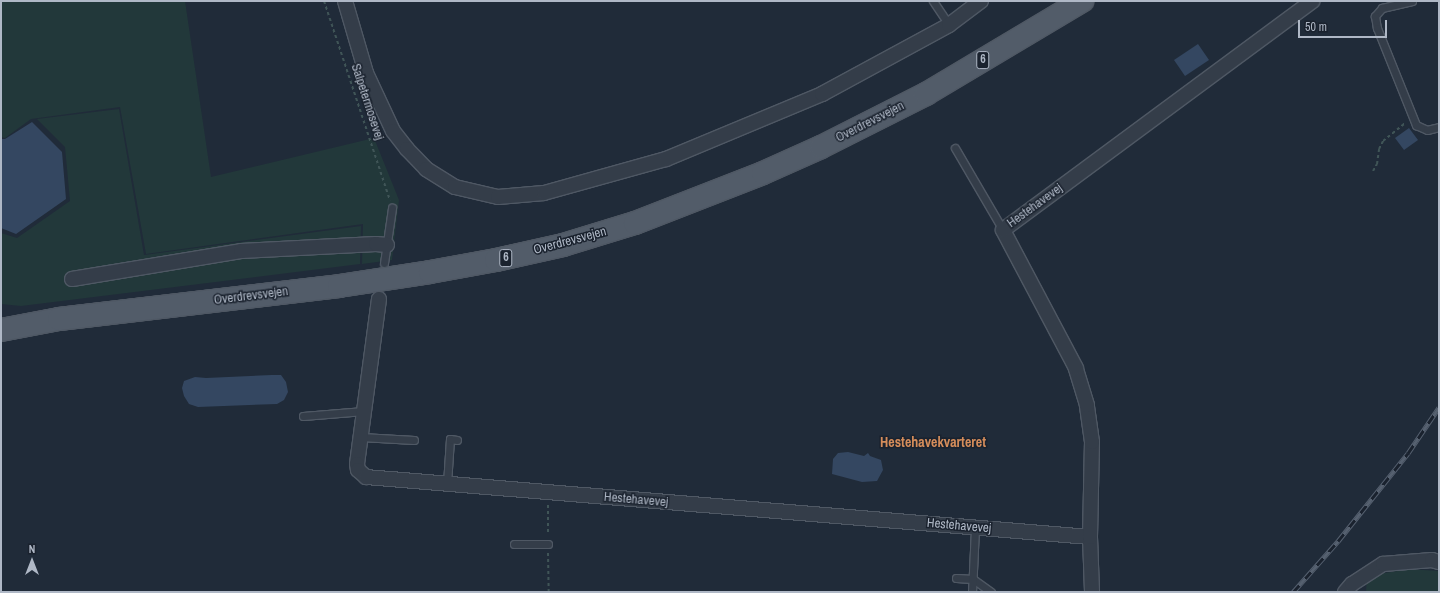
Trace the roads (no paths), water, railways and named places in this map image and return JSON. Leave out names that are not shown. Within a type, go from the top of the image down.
[{"type":"main road","name":"Overdrevsvejen","points":[[1038,26],[1071,1]]},
{"type":"main road","name":"Overdrevsvejen","points":[[1,319],[58,318],[324,288],[430,272],[496,260],[563,245],[635,223],[763,173],[821,147],[926,94],[1082,1]]},
{"type":"main road","name":"Overdrevsvejen","points":[[1,330],[58,318]]},
{"type":"street","points":[[345,1],[366,73],[393,131],[407,149],[426,169],[454,187],[498,197],[544,193],[666,159],[822,94],[949,24],[981,1]]},
{"type":"street","name":"Hestehavevej","points":[[1092,592],[1090,537],[1092,442],[1087,405],[1076,368],[1003,230],[1312,1]]},
{"type":"street","points":[[72,279],[241,251],[376,244],[387,245]]},
{"type":"street","name":"Hestehavevej","points":[[379,299],[364,411],[358,470],[366,477],[1090,537]]},
{"type":"street","points":[[1345,592],[1352,584],[1383,564],[1432,560],[1439,562]]},
{"type":"lane","points":[[933,1],[949,24]]},
{"type":"lane","points":[[1412,1],[1394,3],[1382,8],[1375,16],[1377,28],[1416,125],[1427,130],[1439,127]]},
{"type":"lane","points":[[955,148],[1003,230]]},
{"type":"lane","points":[[384,263],[392,208]]},
{"type":"lane","points":[[303,416],[364,411]]},
{"type":"lane","points":[[361,437],[414,440]]},
{"type":"lane","points":[[447,484],[450,439],[456,440]]},
{"type":"lane","points":[[972,592],[975,528]]},
{"type":"lane","points":[[514,544],[548,544]]},
{"type":"lane","points":[[956,578],[972,579],[991,592]]},
{"type":"water","points":[[1198,44],[1209,60],[1185,76],[1174,60]]},
{"type":"water","points":[[32,122],[62,152],[66,199],[16,234],[1,228],[1,139],[5,139]]},
{"type":"water","points":[[1409,128],[1418,140],[1404,150],[1395,138]]},
{"type":"water","points":[[281,375],[286,382],[288,392],[284,400],[277,404],[198,407],[189,404],[184,396],[182,388],[184,381],[195,377],[206,378]]},
{"type":"water","points":[[848,452],[864,456],[868,453],[870,456],[881,460],[883,470],[877,481],[862,482],[832,474],[833,459],[838,453]]},
{"type":"railway","points":[[1293,592],[1338,541],[1408,453],[1439,407]]},
{"type":"district","name":"Hestehavekvarteret","points":[[933,442]]}]
